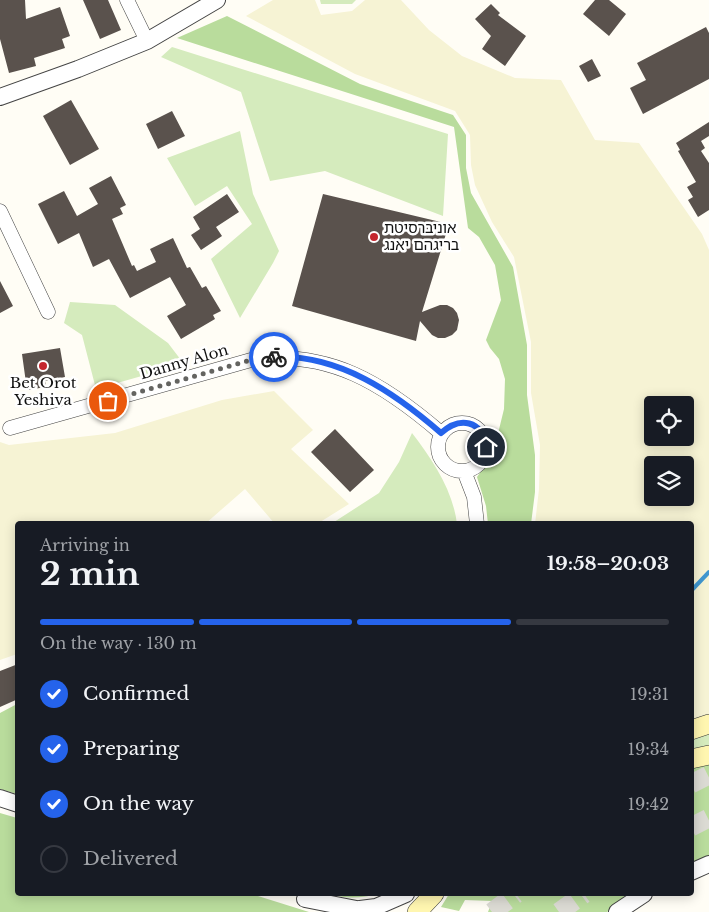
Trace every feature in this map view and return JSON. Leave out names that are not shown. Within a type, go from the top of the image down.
[{"type":"main road","points":[[694,729],[709,724]]},
{"type":"main road","points":[[694,758],[709,755]]},
{"type":"main road","points":[[417,912],[434,896]]},
{"type":"main road","points":[[431,912],[435,896]]},
{"type":"street","points":[[127,0],[147,41]]},
{"type":"street","points":[[0,97],[78,69],[147,41],[217,0]]},
{"type":"street","points":[[0,210],[48,312]]},
{"type":"street","name":"Danny Alon","points":[[10,428],[251,360],[280,357],[319,362],[340,368],[363,378],[408,405],[441,433]]},
{"type":"street","points":[[458,422],[466,422],[482,432],[486,447],[485,456],[480,463],[474,468],[464,471],[452,470],[441,460],[437,453],[437,444],[441,433],[449,425],[458,422]]},
{"type":"street","points":[[464,471],[474,497],[477,521]]},
{"type":"street","points":[[0,798],[15,803]]},
{"type":"street","points":[[694,871],[709,864]]},
{"type":"street","points":[[297,896],[366,911],[401,896]]},
{"type":"street","points":[[297,896],[340,912]]},
{"type":"street","points":[[394,912],[408,896]]},
{"type":"street","points":[[617,912],[641,896]]},
{"type":"shaded area","points":[[273,0],[315,0],[321,15],[352,11],[365,0],[401,0],[429,30],[462,56],[515,78],[561,80],[595,140],[639,143],[702,234],[709,250],[709,715],[694,720],[694,521],[535,521],[539,489],[540,445],[531,393],[531,342],[514,257],[492,222],[475,185],[471,165],[470,135],[455,111],[355,74],[246,16]]},
{"type":"shaded area","points":[[274,391],[313,430],[291,449],[349,504],[322,521],[272,521],[245,489],[208,521],[15,521],[15,655],[0,660],[0,442],[9,445],[115,433],[222,400]]},
{"type":"green space","points":[[320,0],[356,0],[352,4],[321,4]]},
{"type":"green space","points":[[227,16],[360,84],[453,115],[466,135],[466,168],[471,193],[513,267],[527,345],[527,395],[535,455],[535,492],[531,521],[488,521],[486,506],[477,477],[493,454],[504,409],[505,379],[499,359],[486,340],[501,300],[495,265],[479,237],[468,228],[454,127],[177,38]]},
{"type":"green space","points":[[172,47],[448,134],[443,216],[325,171],[270,181],[241,92],[161,57]]},
{"type":"green space","points":[[240,131],[253,194],[279,251],[240,318],[211,259],[252,224],[227,186],[195,206],[167,158]]},
{"type":"green space","points":[[70,302],[115,305],[168,343],[184,364],[96,389],[82,335],[64,323]]},
{"type":"green space","points":[[412,433],[434,464],[446,487],[457,521],[336,521],[379,493],[399,462]]},
{"type":"green space","points":[[15,705],[15,793],[0,789],[0,713]]},
{"type":"green space","points":[[709,730],[709,747],[694,751],[694,735]]},
{"type":"green space","points":[[709,760],[709,858],[694,865],[694,764]]},
{"type":"green space","points":[[0,813],[15,817],[15,896],[258,896],[309,912],[0,912]]},
{"type":"green space","points":[[337,896],[366,896],[354,897]]},
{"type":"green space","points":[[448,896],[632,896],[607,912],[488,912],[492,901],[465,900],[459,911],[441,907]]},
{"type":"building","points":[[0,0],[25,0],[26,19],[60,7],[70,36],[62,39],[65,48],[34,58],[36,66],[9,73],[0,39]]},
{"type":"building","points":[[83,0],[108,0],[121,30],[100,39]]},
{"type":"building","points":[[595,0],[609,0],[626,14],[609,36],[583,14]]},
{"type":"building","points":[[491,4],[500,13],[498,15],[526,36],[505,66],[482,49],[491,36],[475,19]]},
{"type":"building","points":[[706,27],[709,33],[709,79],[643,114],[630,88],[646,80],[637,63]]},
{"type":"building","points":[[592,59],[601,76],[588,82],[579,66]]},
{"type":"building","points":[[71,100],[99,149],[70,165],[43,116]]},
{"type":"building","points":[[172,111],[185,136],[158,149],[146,124]]},
{"type":"building","points":[[709,122],[709,136],[701,141],[705,148],[701,151],[709,163],[709,210],[698,217],[688,200],[693,197],[687,187],[696,182],[678,151],[680,150],[676,143]]},
{"type":"building","points":[[111,176],[126,205],[120,208],[123,214],[112,219],[132,266],[134,265],[137,271],[156,262],[150,249],[173,238],[187,268],[190,267],[202,288],[206,286],[221,311],[213,315],[215,319],[181,339],[167,316],[186,305],[170,277],[130,298],[109,259],[93,267],[79,233],[58,244],[38,204],[64,191],[77,216],[98,204],[89,188]]},
{"type":"building","points":[[227,194],[239,212],[216,227],[222,236],[201,250],[191,235],[200,229],[193,217]]},
{"type":"building","points":[[323,194],[449,224],[422,312],[440,305],[447,305],[453,308],[459,320],[457,330],[452,335],[438,338],[432,335],[420,321],[416,341],[292,306]]},
{"type":"building","points":[[0,281],[13,306],[0,313]]},
{"type":"building","name":"Bet Orot Yeshiva","points":[[60,348],[65,377],[45,381],[46,387],[27,390],[22,354]]},
{"type":"building","points":[[335,429],[374,470],[350,492],[311,452]]},
{"type":"building","points":[[15,665],[15,700],[0,707],[0,671]]},
{"type":"waterway","points":[[694,588],[709,572]]},
{"type":"tunnel","points":[[694,782],[709,775]]},
{"type":"tunnel","points":[[694,826],[709,818]]},
{"type":"tunnel","points":[[492,912],[513,896]]},
{"type":"tunnel","points":[[559,912],[581,896]]},
{"type":"way so far","points":[[108,401],[251,360],[274,357]]},
{"type":"place","name":"אוניברסיטת בריגהם יאנג","points":[[374,237]]},
{"type":"place","name":"Bet Orot Yeshiva","points":[[43,366]]},
{"type":"route","points":[[274,357],[319,362],[340,368],[363,378],[408,405],[441,433],[449,425],[458,422],[466,422],[474,426],[482,432],[486,447]]}]
